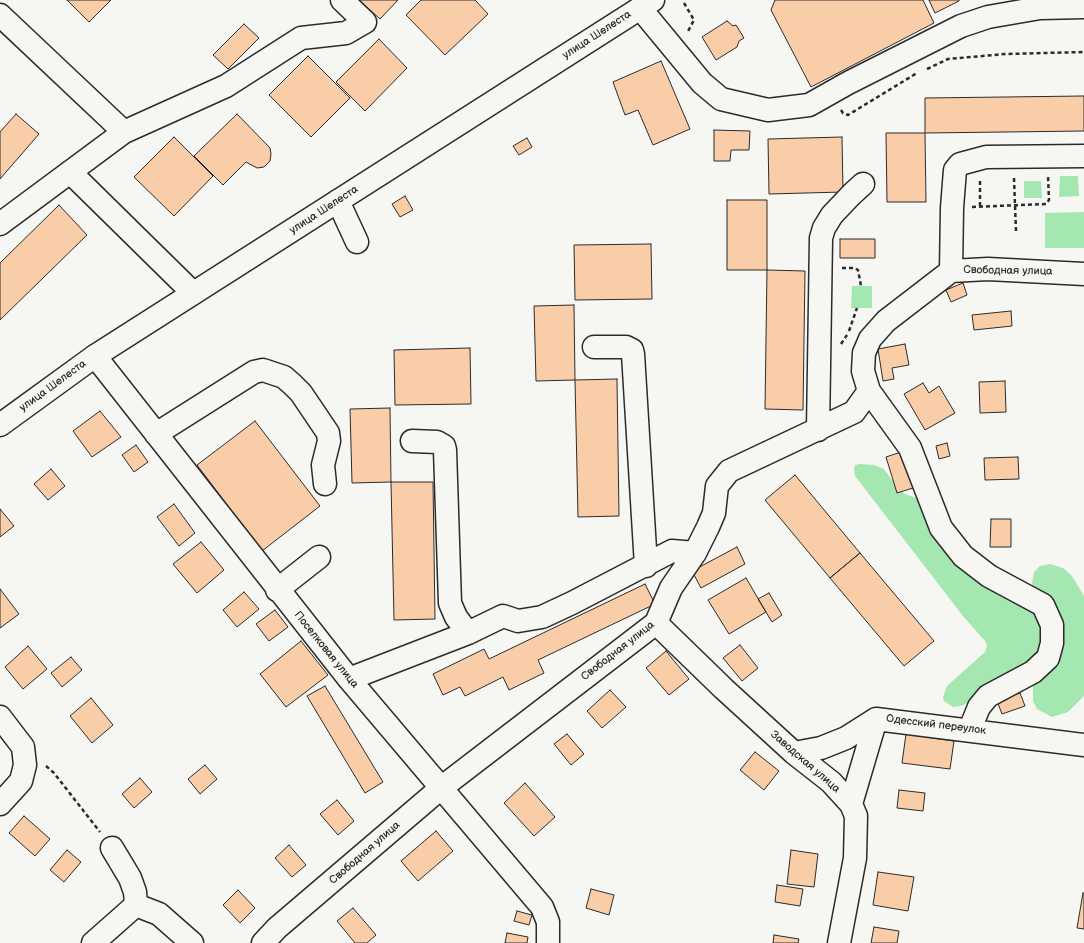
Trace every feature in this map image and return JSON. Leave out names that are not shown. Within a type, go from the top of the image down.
[{"type":"street","points":[[0,224],[124,132],[226,86],[301,38],[346,33],[365,22],[342,0]]},
{"type":"street","points":[[646,4],[677,51],[702,83],[721,99],[768,110],[809,105],[961,26],[988,17],[1036,4],[1084,7]]},
{"type":"street","name":"улица Шелеста","points":[[0,425],[95,356],[646,4]]},
{"type":"street","points":[[0,15],[124,132]]},
{"type":"street","points":[[951,271],[952,208],[955,170],[960,164],[965,161],[986,157],[1084,156]]},
{"type":"street","points":[[70,172],[193,293]]},
{"type":"street","points":[[818,430],[821,238],[824,228],[832,215],[863,184]]},
{"type":"street","points":[[338,201],[357,242]]},
{"type":"street","name":"Свободная улица","points":[[263,943],[277,928],[441,788],[656,622],[671,588],[695,553],[714,513],[717,486],[729,471],[854,412],[869,391],[863,371],[864,353],[870,340],[886,321],[951,271],[988,269],[1084,274]]},
{"type":"street","points":[[594,347],[626,347],[632,350],[633,354],[646,566]]},
{"type":"street","name":"Поселковая улица","points":[[95,356],[277,590],[349,679],[542,907],[548,922],[548,943]]},
{"type":"street","points":[[156,434],[254,372],[263,370],[284,377],[293,385],[301,393],[328,433],[329,441],[323,465],[325,484]]},
{"type":"street","points":[[869,391],[913,453],[941,528],[963,556],[989,576],[1043,605],[1052,625],[1052,643],[1048,658],[1033,672],[988,696],[978,707],[970,729]]},
{"type":"street","points":[[412,442],[437,442],[444,446],[450,603],[456,617],[468,633]]},
{"type":"street","points":[[349,679],[468,633],[504,616],[518,620],[542,617],[646,566],[672,551],[695,553]]},
{"type":"street","points":[[277,590],[319,557]]},
{"type":"street","name":"Заводская улица","points":[[656,622],[724,689],[794,753],[831,782],[852,804]]},
{"type":"street","points":[[0,717],[23,747],[25,765],[21,781],[0,804]]},
{"type":"street","points":[[839,943],[855,858],[856,816],[852,804],[876,719]]},
{"type":"street","name":"Одесский переулок","points":[[794,753],[821,748],[840,740],[876,719],[970,729],[1084,744]]},
{"type":"street","points":[[112,848],[130,878],[135,892],[136,905]]},
{"type":"street","points":[[93,943],[136,905]]},
{"type":"street","points":[[136,905],[159,914],[192,943]]},
{"type":"path","points":[[677,51],[694,20],[684,3]]},
{"type":"path","points":[[829,94],[843,113],[848,115],[918,73],[948,59],[1005,54],[1084,52]]},
{"type":"path","points":[[1014,157],[1014,205],[1016,230]]},
{"type":"path","points":[[952,208],[1046,204],[1049,200],[1049,178],[1046,174]]},
{"type":"path","points":[[980,176],[980,206]]},
{"type":"path","points":[[955,178],[986,176]]},
{"type":"path","points":[[843,268],[854,268],[858,270],[861,286]]},
{"type":"path","points":[[819,359],[835,350],[847,336],[857,308]]},
{"type":"path","points":[[23,747],[54,773],[112,848]]},
{"type":"green space","points":[[1060,176],[1078,176],[1079,196],[1059,197]]},
{"type":"green space","points":[[1024,181],[1041,181],[1042,198],[1024,198]]},
{"type":"green space","points":[[1084,212],[1084,248],[1045,248],[1045,213]]},
{"type":"green space","points":[[852,286],[872,286],[872,308],[851,308]]},
{"type":"green space","points":[[855,465],[874,465],[884,469],[899,490],[919,499],[1033,610],[1041,621],[1042,641],[1039,655],[971,702],[953,707],[944,701],[943,697],[947,686],[985,652],[987,645],[855,476]]},
{"type":"green space","points":[[1050,564],[1063,568],[1072,576],[1084,596],[1084,696],[1068,712],[1052,717],[1037,709],[1033,701],[1033,686],[1049,668],[1032,582],[1034,572],[1040,566]]},
{"type":"building","points":[[67,0],[111,0],[89,22]]},
{"type":"building","points":[[359,0],[398,0],[380,19]]},
{"type":"building","points":[[421,0],[475,0],[488,14],[445,55],[406,15]]},
{"type":"building","points":[[775,0],[923,0],[934,23],[811,87],[771,10]]},
{"type":"building","points":[[929,0],[959,0],[959,1],[935,13]]},
{"type":"building","points":[[727,21],[733,26],[736,25],[744,38],[739,41],[737,47],[716,60],[702,37]]},
{"type":"building","points":[[244,24],[259,38],[228,69],[213,55]]},
{"type":"building","points":[[379,39],[407,68],[365,111],[336,82]]},
{"type":"building","points":[[308,56],[350,98],[311,137],[269,95]]},
{"type":"building","points":[[661,61],[690,129],[653,145],[638,110],[625,115],[613,82]]},
{"type":"building","points":[[1084,96],[1084,131],[925,133],[925,98]]},
{"type":"building","points":[[16,114],[39,134],[0,179],[0,132]]},
{"type":"building","points":[[237,114],[270,148],[270,161],[264,167],[257,168],[246,162],[223,185],[194,156]]},
{"type":"building","points":[[714,130],[750,131],[749,150],[731,150],[730,161],[714,161]]},
{"type":"building","points":[[886,133],[925,133],[926,202],[887,202]]},
{"type":"building","points":[[174,137],[213,176],[174,216],[134,177]]},
{"type":"building","points":[[842,137],[843,192],[769,194],[768,139]]},
{"type":"building","points":[[527,138],[532,147],[519,155],[513,146]]},
{"type":"building","points":[[405,196],[413,210],[400,217],[392,204]]},
{"type":"building","points":[[727,200],[767,200],[767,270],[727,270]]},
{"type":"building","points":[[59,205],[87,235],[0,320],[0,263]]},
{"type":"building","points":[[840,239],[875,239],[875,258],[840,258]]},
{"type":"building","points":[[651,244],[652,299],[575,300],[574,245]]},
{"type":"building","points":[[767,270],[805,271],[803,410],[765,409]]},
{"type":"building","points":[[963,283],[967,295],[951,302],[946,290]]},
{"type":"building","points":[[574,305],[575,380],[536,381],[534,306]]},
{"type":"building","points":[[1011,311],[1012,326],[974,330],[972,315]]},
{"type":"building","points":[[905,344],[909,365],[892,368],[894,379],[883,381],[878,349]]},
{"type":"building","points":[[470,348],[471,404],[395,405],[394,350]]},
{"type":"building","points":[[617,379],[619,516],[578,517],[575,380]]},
{"type":"building","points":[[1005,381],[1006,412],[980,413],[979,382]]},
{"type":"building","points":[[923,383],[929,393],[939,386],[955,413],[925,430],[904,394]]},
{"type":"building","points":[[390,408],[391,482],[352,483],[350,409]]},
{"type":"building","points":[[100,411],[121,437],[92,457],[73,431]]},
{"type":"building","points":[[255,421],[320,506],[262,551],[197,465]]},
{"type":"building","points":[[947,443],[950,456],[939,459],[936,446]]},
{"type":"building","points":[[136,445],[148,462],[134,472],[122,455]]},
{"type":"building","points":[[901,452],[913,488],[897,493],[886,457]]},
{"type":"building","points":[[1018,457],[1019,479],[985,480],[984,458]]},
{"type":"building","points":[[51,469],[65,486],[48,500],[34,484]]},
{"type":"building","points":[[795,475],[860,553],[830,578],[765,500]]},
{"type":"building","points":[[391,482],[433,482],[435,619],[394,620]]},
{"type":"building","points":[[174,504],[195,533],[179,546],[157,517]]},
{"type":"building","points":[[0,509],[14,526],[0,537]]},
{"type":"building","points":[[991,519],[1011,519],[1011,547],[990,547]]},
{"type":"building","points":[[201,542],[224,570],[197,593],[173,564]]},
{"type":"building","points":[[737,547],[745,564],[701,588],[692,571]]},
{"type":"building","points":[[860,553],[934,641],[904,666],[830,578]]},
{"type":"building","points":[[746,578],[766,612],[729,634],[708,600]]},
{"type":"building","points":[[645,584],[655,604],[538,660],[544,673],[509,690],[503,677],[465,696],[460,687],[443,695],[433,674],[484,649],[489,659]]},
{"type":"building","points":[[0,589],[19,614],[0,628]]},
{"type":"building","points":[[244,592],[259,609],[237,627],[223,610]]},
{"type":"building","points":[[769,593],[782,615],[772,622],[758,599]]},
{"type":"building","points":[[275,610],[288,627],[269,641],[256,624]]},
{"type":"building","points":[[301,641],[328,675],[286,707],[260,674]]},
{"type":"building","points":[[740,645],[758,668],[742,681],[723,658]]},
{"type":"building","points":[[28,646],[47,669],[23,689],[5,667]]},
{"type":"building","points":[[666,651],[689,679],[669,695],[646,668]]},
{"type":"building","points":[[71,657],[82,670],[62,687],[51,673]]},
{"type":"building","points":[[325,686],[383,782],[365,793],[307,696]]},
{"type":"building","points":[[610,690],[626,707],[602,728],[587,711]]},
{"type":"building","points":[[1020,693],[1025,706],[1002,714],[997,701]]},
{"type":"building","points":[[91,698],[113,725],[92,743],[70,716]]},
{"type":"building","points":[[567,734],[584,754],[571,765],[554,744]]},
{"type":"building","points":[[906,734],[954,741],[950,769],[902,763]]},
{"type":"building","points":[[755,752],[779,771],[764,790],[740,770]]},
{"type":"building","points":[[205,765],[217,779],[200,794],[188,779]]},
{"type":"building","points":[[140,778],[152,792],[134,808],[122,794]]},
{"type":"building","points":[[525,783],[555,817],[534,836],[504,803]]},
{"type":"building","points":[[899,790],[925,793],[923,811],[897,808]]},
{"type":"building","points":[[337,800],[354,821],[338,835],[320,814]]},
{"type":"building","points":[[24,816],[50,839],[35,856],[9,833]]},
{"type":"building","points":[[436,831],[453,851],[418,881],[401,861]]},
{"type":"building","points":[[289,845],[306,865],[292,877],[275,858]]},
{"type":"building","points":[[67,850],[81,862],[64,882],[50,870]]},
{"type":"building","points":[[791,850],[818,854],[814,887],[787,884]]},
{"type":"building","points":[[878,872],[914,877],[908,911],[873,905]]},
{"type":"building","points":[[777,885],[803,889],[800,906],[775,902]]},
{"type":"building","points":[[591,889],[614,895],[609,915],[586,908]]},
{"type":"building","points":[[238,890],[255,908],[240,923],[223,905]]},
{"type":"building","points":[[1084,893],[1084,929],[1077,928]]},
{"type":"building","points":[[353,908],[376,935],[367,943],[355,943],[337,921]]},
{"type":"building","points":[[517,911],[532,915],[529,925],[514,921]]},
{"type":"building","points":[[874,927],[899,931],[897,943],[871,943]]},
{"type":"building","points":[[507,933],[528,937],[527,943],[505,943]]},
{"type":"building","points":[[774,935],[799,939],[798,943],[773,943]]}]
